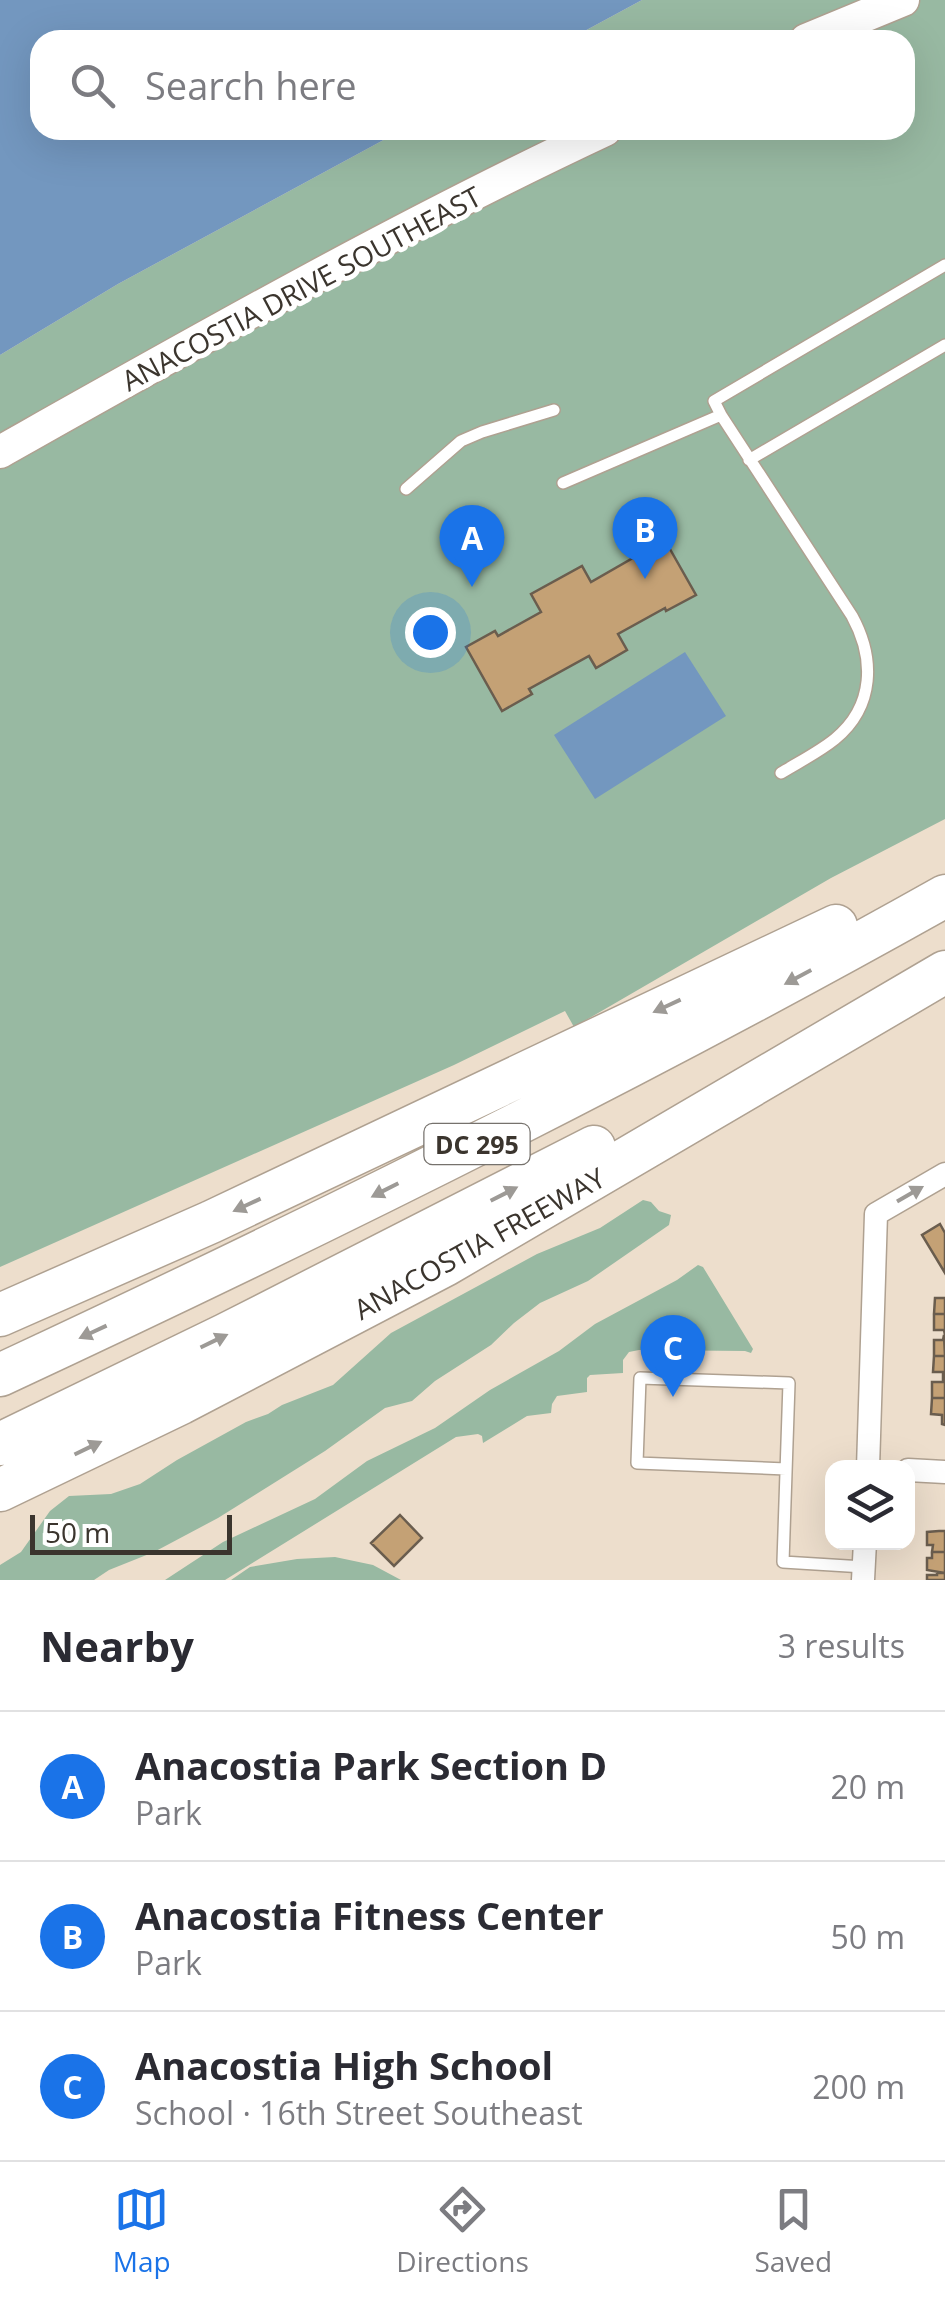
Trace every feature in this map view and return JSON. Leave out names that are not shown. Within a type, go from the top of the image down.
[{"type":"highway","points":[[0,1315],[270,1194],[945,874]]},
{"type":"highway","name":"DC 295","points":[[0,1375],[454,1156],[945,896]]},
{"type":"highway","points":[[0,1444],[294,1300],[945,970]]},
{"type":"highway","name":"ANACOSTIA FREEWAY","points":[[0,1490],[181,1403],[444,1265],[945,970]]},
{"type":"street","points":[[830,30],[904,0]]},
{"type":"street","name":"ANACOSTIA DRIVE SOUTHEAST","points":[[0,452],[286,292],[584,140]]},
{"type":"street","points":[[868,1460],[876,1214],[945,1174]]},
{"type":"street","points":[[915,1470],[945,1472]]},
{"type":"lane","points":[[781,773],[820,749],[850,724],[866,688],[867,650],[852,616],[714,401],[945,265]]},
{"type":"lane","points":[[749,460],[945,345]]},
{"type":"lane","points":[[406,489],[461,441],[554,410]]},
{"type":"lane","points":[[562,483],[721,415]]},
{"type":"lane","points":[[786,1469],[637,1463],[640,1378],[789,1384],[783,1562],[864,1573]]},
{"type":"green space","points":[[642,0],[945,0],[945,819],[831,878],[574,1027],[565,1011],[454,1065],[0,1267],[0,355],[118,284],[384,140],[915,140],[915,30],[586,30]]},
{"type":"green space","points":[[643,1200],[671,1215],[669,1225],[588,1281],[540,1303],[491,1345],[435,1381],[412,1401],[385,1408],[218,1518],[94,1580],[0,1580],[0,1565],[21,1552],[50,1511],[69,1496],[111,1494],[140,1484],[246,1422],[333,1385],[391,1333],[537,1254],[600,1228]]},
{"type":"green space","points":[[698,1265],[703,1267],[753,1349],[751,1353],[629,1352],[623,1360],[623,1373],[590,1375],[587,1392],[557,1396],[551,1413],[527,1416],[483,1443],[478,1434],[456,1437],[225,1580],[165,1580],[223,1542],[315,1499],[367,1461],[435,1428],[490,1390],[559,1351],[595,1324]]},
{"type":"green space","points":[[335,1557],[373,1565],[401,1580],[231,1580],[250,1567]]},
{"type":"water","points":[[0,0],[642,0],[586,30],[30,30],[30,140],[384,140],[118,284],[0,355]]},
{"type":"water","points":[[685,652],[726,716],[595,799],[554,735]]},
{"type":"building","points":[[662,535],[696,595],[618,634],[627,650],[596,668],[589,656],[529,689],[532,694],[502,711],[466,647],[495,631],[498,636],[541,612],[531,594],[582,566],[591,582],[638,555],[635,550]]},
{"type":"building","points":[[940,1224],[945,1233],[945,1273],[922,1235]]},
{"type":"building","points":[[935,1298],[945,1298],[945,1314],[934,1314]]},
{"type":"building","points":[[934,1314],[945,1314],[945,1335],[944,1330],[934,1330]]},
{"type":"building","points":[[944,1335],[945,1356],[934,1356],[934,1340],[943,1340]]},
{"type":"building","points":[[934,1356],[945,1356],[945,1378],[943,1372],[933,1372]]},
{"type":"building","points":[[943,1378],[945,1398],[932,1398],[932,1382],[943,1382]]},
{"type":"building","points":[[932,1398],[945,1398],[945,1425],[942,1415],[931,1414]]},
{"type":"building","points":[[400,1515],[422,1538],[394,1566],[371,1543]]},
{"type":"building","points":[[945,1531],[945,1552],[932,1552],[933,1545],[927,1545],[927,1532]]},
{"type":"building","points":[[932,1552],[945,1552],[945,1573],[927,1570],[927,1558],[932,1558]]},
{"type":"building","points":[[945,1573],[945,1580],[927,1580],[927,1575]]},
{"type":"place","name":"Anacostia Fitness Center","points":[[645,579]]},
{"type":"place","name":"Anacostia Park Section D","points":[[472,587]]},
{"type":"place","name":"Anacostia High School","points":[[673,1397]]}]
